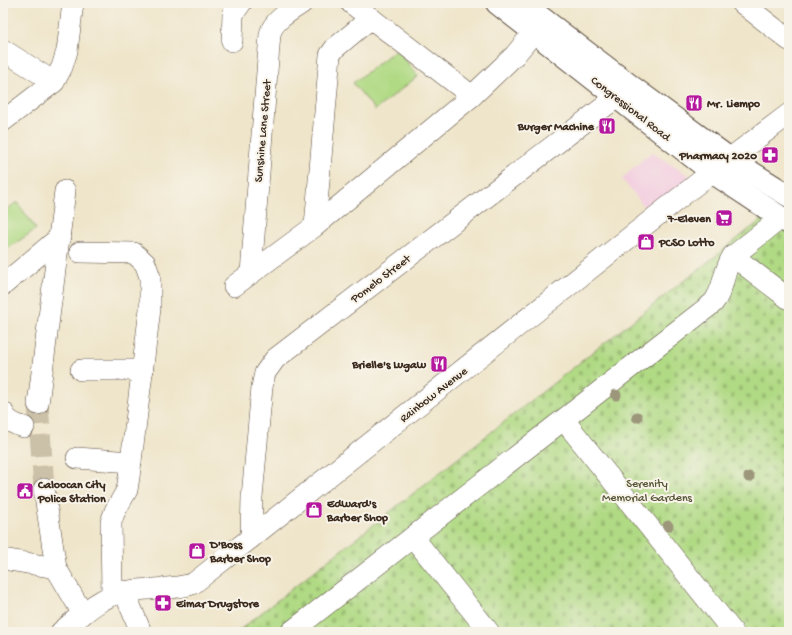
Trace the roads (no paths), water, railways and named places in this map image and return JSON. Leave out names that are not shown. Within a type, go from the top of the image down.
[{"type":"main road","name":"Congressional Road","points":[[497,3],[539,26],[624,92],[712,172],[785,220]]},
{"type":"main road","name":"Congressional Road","points":[[522,3],[539,26]]},
{"type":"main road","name":"Congressional Road","points":[[624,92],[789,196]]},
{"type":"street","points":[[3,121],[54,82],[62,67],[67,51],[73,3]]},
{"type":"street","points":[[232,41],[233,14],[241,3]]},
{"type":"street","name":"Sunshine Lane Street","points":[[251,274],[270,34],[271,29],[275,24],[302,3]]},
{"type":"street","points":[[351,3],[472,96]]},
{"type":"street","points":[[742,3],[789,40]]},
{"type":"street","points":[[315,226],[330,55],[335,48],[371,18]]},
{"type":"street","points":[[234,286],[315,226],[472,96],[515,55],[539,26]]},
{"type":"street","points":[[3,50],[54,82]]},
{"type":"street","name":"Pomelo Street","points":[[251,538],[252,497],[262,386],[265,373],[275,359],[624,92]]},
{"type":"street","name":"Rainbow Avenue","points":[[61,632],[83,614],[118,593],[157,588],[183,587],[194,583],[712,172],[789,114]]},
{"type":"street","points":[[38,404],[65,191]]},
{"type":"street","points":[[291,632],[713,303],[720,293],[728,264],[734,256],[785,220]]},
{"type":"street","points":[[3,285],[60,237]]},
{"type":"street","points":[[80,252],[134,253],[145,263],[150,277],[150,309],[127,490],[115,511],[111,522],[118,593],[141,632]]},
{"type":"street","points":[[734,256],[789,300]]},
{"type":"street","points":[[81,370],[143,370]]},
{"type":"street","points":[[3,412],[4,416],[15,425],[24,427]]},
{"type":"street","points":[[564,420],[733,632]]},
{"type":"street","points":[[77,458],[131,462]]},
{"type":"street","points":[[44,489],[56,568],[83,614]]},
{"type":"street","points":[[413,537],[489,632]]},
{"type":"street","points":[[3,559],[56,568]]},
{"type":"tunnel","points":[[38,404],[44,489]]},
{"type":"place","name":"Mr. Liempo","points":[[694,103]]},
{"type":"place","name":"Burger Machine","points":[[607,126]]},
{"type":"place","name":"Pharmacy 2020","points":[[770,155]]},
{"type":"place","name":"7-Eleven","points":[[724,218]]},
{"type":"place","name":"PCSO Lotto","points":[[646,242]]},
{"type":"place","name":"Brielle's Lugaw","points":[[439,364]]},
{"type":"place","name":"Caloocan City Police Station","points":[[25,491]]},
{"type":"place","name":"Edward's Barber Shop","points":[[314,510]]},
{"type":"place","name":"D'Boss Barber Shop","points":[[197,551]]},
{"type":"place","name":"Eimar Drugstore","points":[[163,603]]},
{"type":"park label","name":"Serenity Memorial Gardens","points":[[647,490]]}]
